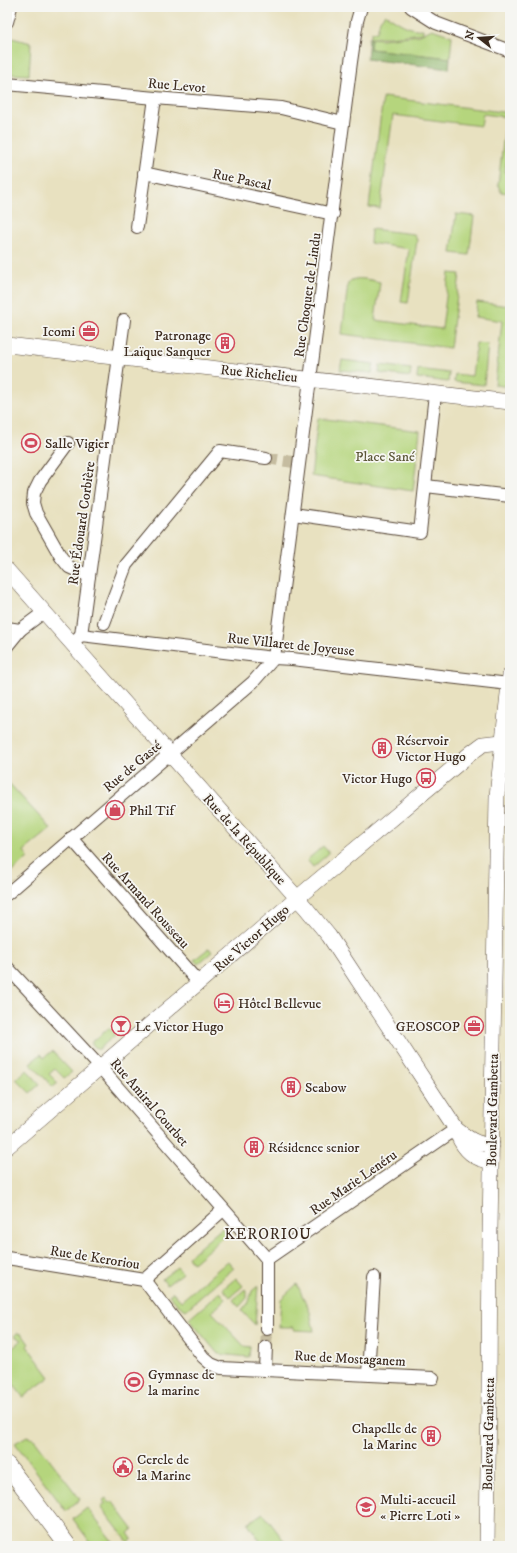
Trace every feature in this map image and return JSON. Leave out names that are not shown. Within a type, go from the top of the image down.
[{"type":"main road","points":[[7,1465],[68,1546]]},
{"type":"street","points":[[7,22],[11,7]]},
{"type":"street","name":"Rue Choquet de Lindu","points":[[274,658],[333,214],[343,123],[357,21],[361,7]]},
{"type":"street","points":[[410,7],[436,23],[510,51]]},
{"type":"street","name":"Rue Levot","points":[[7,84],[281,108],[343,123]]},
{"type":"street","points":[[137,228],[155,98]]},
{"type":"street","name":"Rue Pascal","points":[[144,173],[333,214]]},
{"type":"street","name":"Rue Édouard Corbière","points":[[77,639],[90,576],[124,320]]},
{"type":"street","name":"Rue Richelieu","points":[[7,345],[510,402]]},
{"type":"street","points":[[293,514],[420,532],[435,394]]},
{"type":"street","points":[[68,443],[40,481],[34,493],[33,503],[36,513],[61,557],[69,566],[90,576]]},
{"type":"street","points":[[104,623],[126,565],[220,451],[266,458]]},
{"type":"street","points":[[426,486],[510,496]]},
{"type":"street","name":"Rue de la République","points":[[7,570],[44,612],[77,639],[170,754],[298,898],[328,936],[456,1129],[461,1144],[472,1155],[482,1160],[491,1161]]},
{"type":"street","points":[[7,646],[20,630],[44,612]]},
{"type":"street","points":[[7,628],[20,630]]},
{"type":"street","name":"Rue Villaret de Joyeuse","points":[[77,639],[510,680]]},
{"type":"street","name":"Rue de Gasté","points":[[7,894],[253,682],[274,658]]},
{"type":"street","name":"Boulevard Gambetta","points":[[487,1546],[497,796],[510,680]]},
{"type":"street","name":"Rue Victor Hugo","points":[[9,1142],[100,1067],[471,753],[483,744],[502,742]]},
{"type":"street","name":"Rue Armand Rousseau","points":[[71,838],[199,983]]},
{"type":"street","name":"Rue Amiral Courbet","points":[[7,967],[100,1067],[267,1259]]},
{"type":"street","name":"Rue de la République","points":[[456,1129],[476,1143],[492,1145]]},
{"type":"street","name":"Rue Marie Lenéru","points":[[267,1259],[456,1129]]},
{"type":"street","name":"Rue de Keroriou","points":[[7,1258],[144,1280],[223,1210]]},
{"type":"street","points":[[267,1259],[267,1329]]},
{"type":"street","points":[[368,1374],[374,1277]]},
{"type":"street","name":"Rue de Mostaganem","points":[[144,1280],[203,1357],[211,1364],[221,1368],[433,1378]]},
{"type":"street","points":[[265,1369],[266,1348]]},
{"type":"green space","points":[[385,14],[408,27],[423,29],[423,33],[390,37],[370,37],[372,32],[377,32],[380,20]]},
{"type":"green space","points":[[432,29],[452,36],[450,58],[370,49],[371,38],[382,39],[420,35]]},
{"type":"green space","points":[[12,38],[31,43],[29,75],[8,74],[7,72],[7,55]]},
{"type":"green space","points":[[369,38],[371,38],[370,49],[450,58],[449,69],[367,59]]},
{"type":"green space","points":[[383,97],[510,113],[510,133],[505,172],[510,173],[509,193],[501,192],[498,185],[506,117],[483,114],[481,126],[393,115],[380,208],[369,207]]},
{"type":"green space","points":[[456,214],[474,216],[469,255],[451,253]]},
{"type":"green space","points":[[371,229],[414,234],[417,240],[408,303],[401,302],[409,249],[370,243]]},
{"type":"green space","points":[[449,273],[460,274],[450,348],[342,334],[348,283],[354,279],[367,279],[380,282],[375,320],[442,329]]},
{"type":"green space","points":[[477,302],[510,306],[510,387],[495,385],[502,321],[475,317]]},
{"type":"green space","points":[[476,343],[488,344],[484,385],[454,382],[455,374],[472,376]]},
{"type":"green space","points":[[342,360],[374,364],[372,373],[340,370]]},
{"type":"green space","points":[[380,365],[411,369],[410,377],[379,373]]},
{"type":"green space","points":[[418,369],[449,373],[448,382],[417,378]]},
{"type":"green space","name":"Place Sané","points":[[318,418],[420,431],[413,491],[311,476]]},
{"type":"green space","points":[[7,781],[51,829],[24,851],[28,858],[7,876]]},
{"type":"green space","points":[[323,846],[329,853],[313,867],[307,860]]},
{"type":"green space","points":[[209,948],[212,952],[198,964],[194,960]]},
{"type":"green space","points":[[109,1028],[115,1035],[98,1050],[91,1043]]},
{"type":"green space","points":[[52,1051],[72,1072],[64,1078],[55,1069],[49,1074],[58,1083],[53,1087],[30,1063],[41,1054],[44,1058]]},
{"type":"green space","points":[[27,1070],[40,1084],[30,1093],[16,1079]]},
{"type":"green space","points":[[222,1228],[227,1234],[193,1263],[188,1257]]},
{"type":"green space","points":[[228,1261],[234,1268],[186,1310],[178,1305],[169,1295],[173,1292],[181,1301]]},
{"type":"green space","points":[[177,1267],[182,1273],[167,1285],[162,1279]]},
{"type":"green space","points":[[236,1278],[243,1286],[230,1297],[223,1289]]},
{"type":"green space","points":[[297,1284],[310,1312],[314,1331],[294,1330],[294,1327],[279,1327],[281,1299]]},
{"type":"green space","points":[[258,1286],[255,1325],[242,1311],[249,1302],[252,1291]]},
{"type":"green space","points":[[245,1289],[247,1298],[239,1307],[233,1300]]},
{"type":"green space","points":[[220,1292],[226,1299],[212,1312],[244,1346],[250,1347],[249,1357],[218,1354],[189,1319]]},
{"type":"green space","points":[[17,1333],[22,1334],[29,1344],[27,1346],[50,1377],[23,1397],[7,1376],[7,1353],[22,1340],[14,1336]]},
{"type":"green space","points":[[27,1436],[35,1440],[80,1499],[66,1511],[15,1443]]},
{"type":"green space","points":[[106,1498],[110,1503],[112,1501],[133,1529],[128,1533],[132,1539],[128,1542],[101,1507],[105,1504],[103,1500]]},
{"type":"green space","points":[[87,1508],[116,1546],[93,1546],[73,1519]]},
{"type":"green space","points":[[263,1513],[288,1546],[263,1546],[248,1523]]},
{"type":"tunnel","points":[[266,458],[300,463]]},
{"type":"tunnel","points":[[266,1347],[267,1329]]},
{"type":"place","name":"Icomi","points":[[89,331]]},
{"type":"place","name":"Patronage Laïque Sanquer","points":[[225,343]]},
{"type":"place","name":"Salle Vigier","points":[[31,443]]},
{"type":"place","name":"Réservoir Victor Hugo","points":[[382,748]]},
{"type":"place","name":"Victor Hugo","points":[[426,778]]},
{"type":"place","name":"Phil Tif","points":[[115,810]]},
{"type":"place","name":"Hôtel Bellevue","points":[[224,1003]]},
{"type":"place","name":"Le Victor Hugo","points":[[121,1026]]},
{"type":"place","name":"GEOSCOP","points":[[474,1026]]},
{"type":"place","name":"Seabow","points":[[291,1087]]},
{"type":"place","name":"Résidence senior","points":[[254,1147]]},
{"type":"place","name":"Gymnase de la marine","points":[[134,1382]]},
{"type":"place","name":"Chapelle de la Marine","points":[[431,1436]]},
{"type":"place","name":"Cercle de la Marine","points":[[123,1467]]},
{"type":"place","name":"Multi-accueil « Pierre Loti »","points":[[366,1507]]},
{"type":"district","name":"KERORIOU","points":[[268,1234]]}]
